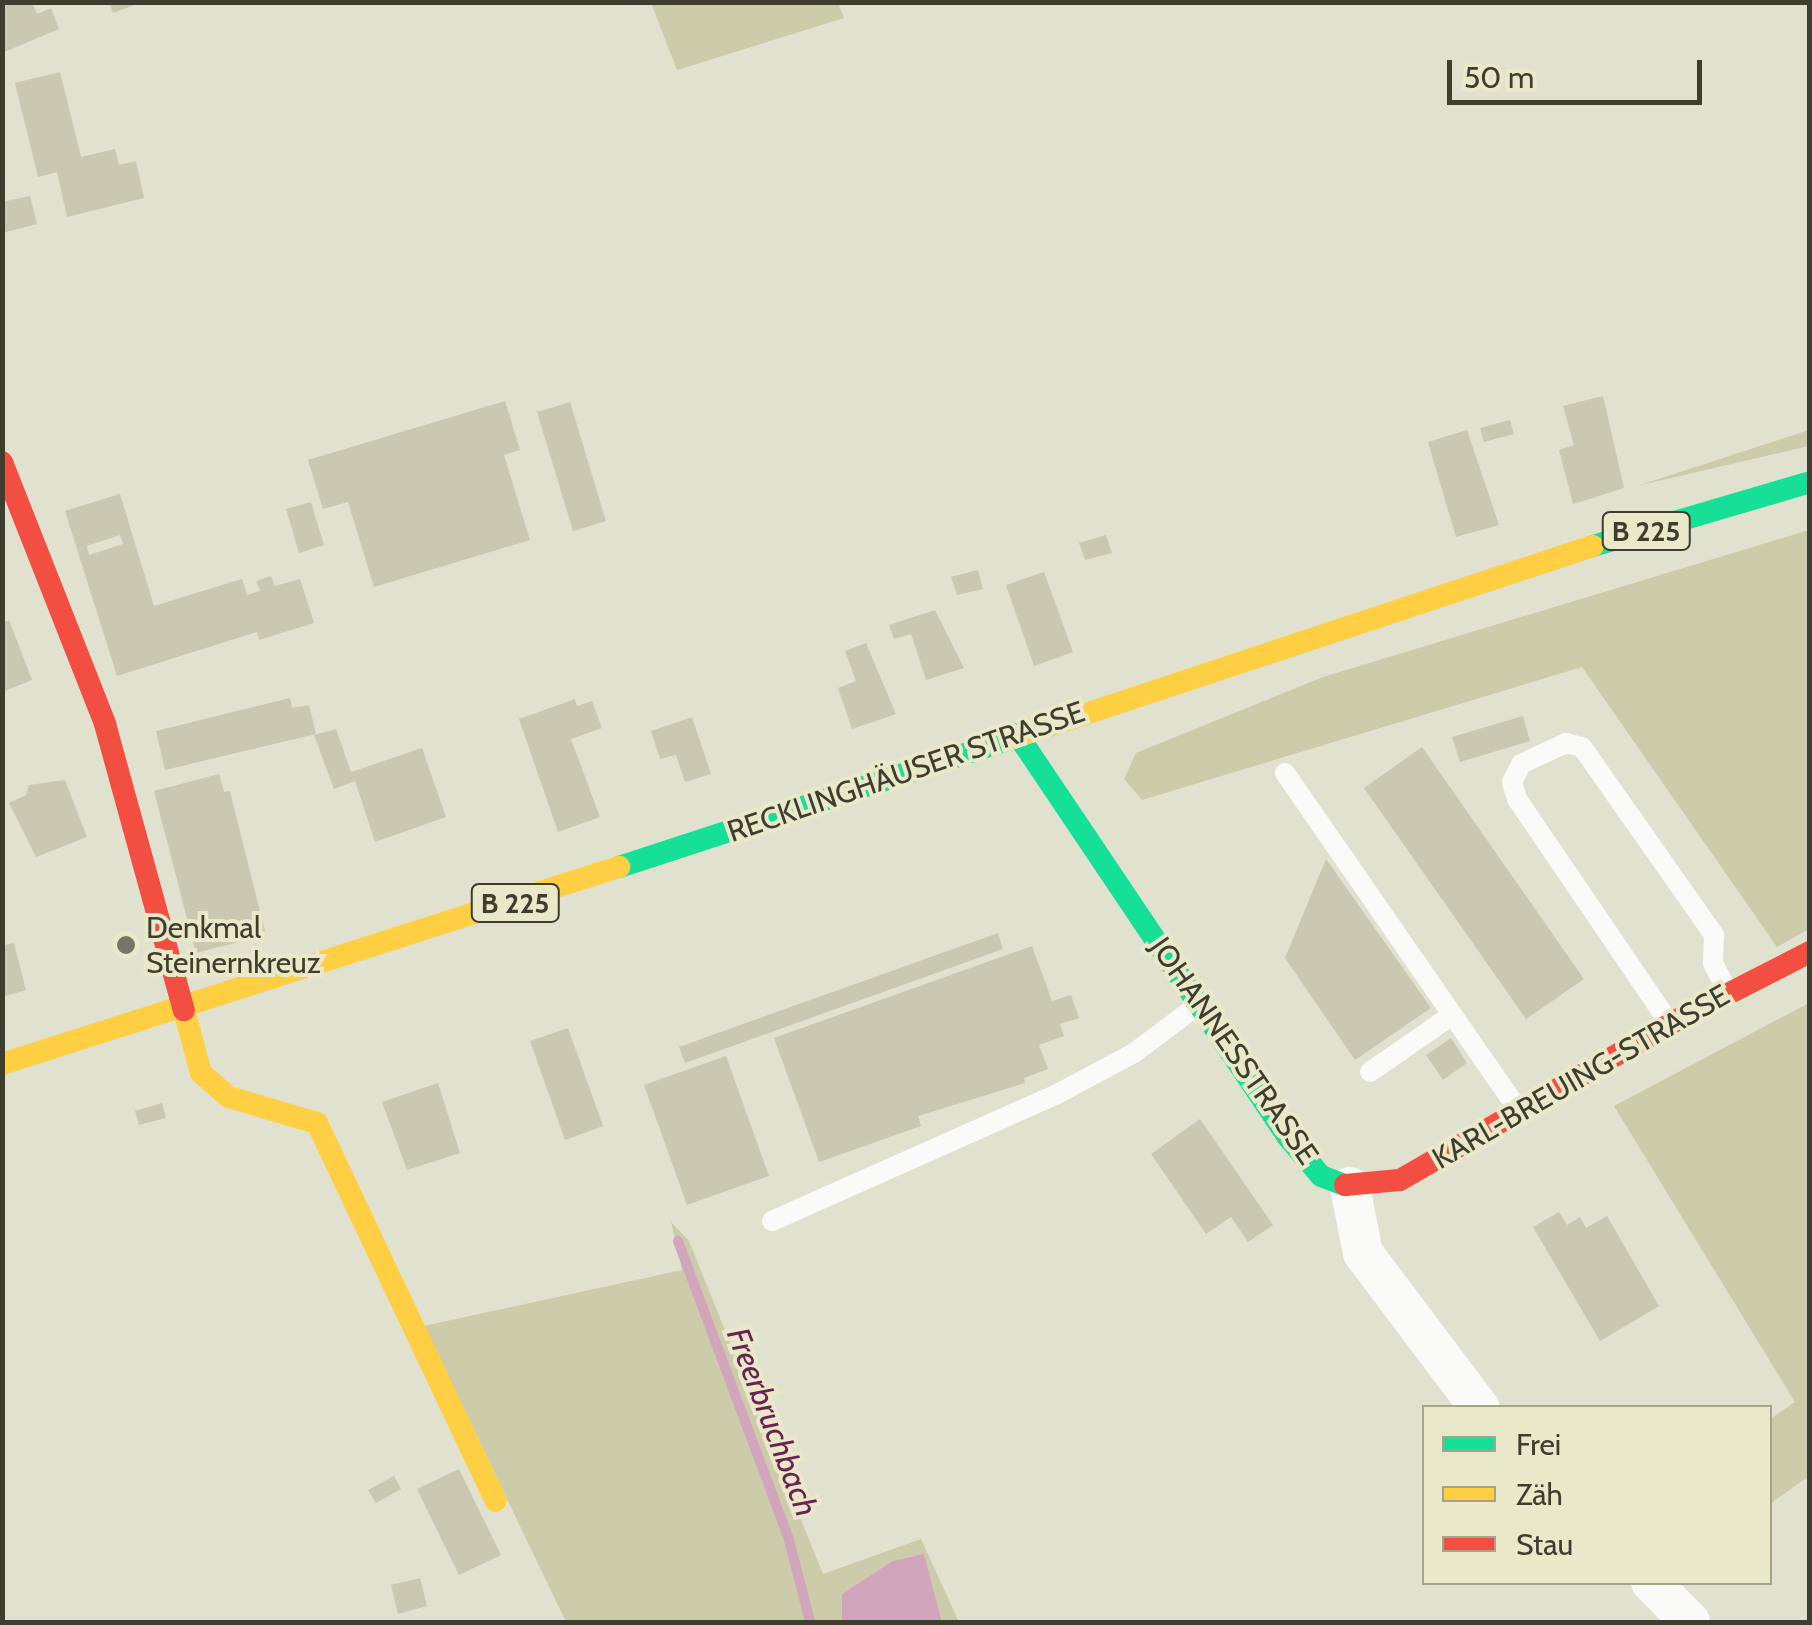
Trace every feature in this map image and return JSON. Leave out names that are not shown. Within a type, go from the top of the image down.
[{"type":"street","points":[[2,462],[106,724],[180,1012],[201,1073],[229,1096],[317,1123],[496,1501]]},
{"type":"street","name":"RECKLINGHÄUSER STRASSE","points":[[2,1064],[180,1012],[1483,579],[1810,482]]},
{"type":"street","name":"JOHANNESSTRASSE","points":[[1017,734],[1287,1136],[1321,1176],[1350,1187],[1363,1253],[1478,1405]]},
{"type":"street","name":"KARL-BREUING-STRASSE","points":[[1350,1187],[1400,1180],[1670,1024],[1810,952]]},
{"type":"street","points":[[1654,1585],[1690,1622]]},
{"type":"lane","points":[[1670,1024],[1517,799],[1512,782],[1522,764],[1566,743],[1582,747],[1714,934],[1713,963],[1728,992]]},
{"type":"lane","points":[[1285,772],[1519,1112]]},
{"type":"lane","points":[[772,1220],[1059,1093],[1134,1053],[1200,1004]]},
{"type":"lane","points":[[1370,1072],[1452,1015]]},
{"type":"green space","points":[[651,3],[838,3],[844,18],[677,70]]},
{"type":"green space","points":[[1809,430],[1809,446],[1637,486]]},
{"type":"green space","points":[[1809,530],[1809,929],[1777,947],[1582,667],[1142,800],[1124,779],[1136,753],[1323,677]]},
{"type":"green space","points":[[1809,1003],[1809,1476],[1772,1503],[1772,1418],[1795,1402],[1614,1106]]},
{"type":"green space","points":[[671,1222],[689,1241],[823,1574],[921,1539],[959,1622],[942,1622],[924,1555],[843,1594],[842,1622],[566,1622],[424,1326],[682,1270]]},
{"type":"shaded area","points":[[924,1554],[942,1622],[842,1622],[842,1594],[893,1561]]},
{"type":"building","points":[[2,2],[32,2],[37,14],[51,8],[59,29],[2,53]]},
{"type":"building","points":[[109,2],[140,2],[140,3],[113,13]]},
{"type":"building","points":[[60,72],[81,157],[115,149],[119,165],[136,161],[144,198],[67,217],[57,172],[38,177],[15,83]]},
{"type":"building","points":[[30,196],[37,224],[2,233],[2,202]]},
{"type":"building","points":[[1603,396],[1624,488],[1573,504],[1559,450],[1574,445],[1563,406]]},
{"type":"building","points":[[505,401],[520,450],[504,455],[530,540],[374,587],[348,502],[323,509],[308,460]]},
{"type":"building","points":[[570,402],[606,521],[573,531],[537,412]]},
{"type":"building","points":[[1510,420],[1514,434],[1484,442],[1480,428]]},
{"type":"building","points":[[1467,430],[1499,525],[1456,537],[1428,442]]},
{"type":"building","points":[[120,494],[154,606],[242,579],[247,595],[260,591],[256,581],[271,576],[275,586],[300,579],[314,623],[259,640],[257,632],[117,676],[65,511]],"holes":[[[120,535],[123,544],[89,555],[87,546]]]},
{"type":"building","points":[[311,502],[324,545],[299,553],[286,509]]},
{"type":"building","points":[[1106,535],[1112,553],[1085,560],[1079,543]]},
{"type":"building","points":[[978,570],[983,589],[957,595],[951,577]]},
{"type":"building","points":[[1044,572],[1073,652],[1034,666],[1006,585]]},
{"type":"building","points":[[935,610],[964,668],[926,680],[911,634],[894,639],[889,625]]},
{"type":"building","points":[[9,620],[32,680],[2,692],[2,623]]},
{"type":"building","points":[[866,643],[896,714],[852,729],[838,688],[856,681],[845,651]]},
{"type":"building","points":[[290,698],[292,708],[309,705],[316,734],[165,770],[156,731]]},
{"type":"building","points":[[575,699],[577,706],[592,701],[602,728],[571,739],[600,817],[558,832],[519,719]]},
{"type":"building","points":[[1523,716],[1530,741],[1460,762],[1452,737]]},
{"type":"building","points":[[692,717],[711,774],[685,782],[676,755],[660,759],[651,731]]},
{"type":"building","points":[[336,729],[351,772],[422,748],[446,817],[375,842],[355,781],[334,789],[314,735]]},
{"type":"building","points":[[1422,747],[1584,979],[1526,1019],[1364,788]]},
{"type":"building","points":[[219,774],[224,792],[230,791],[266,935],[196,953],[154,791]]},
{"type":"building","points":[[65,780],[87,837],[36,857],[9,803],[26,795],[29,785]]},
{"type":"building","points":[[1326,859],[1431,1008],[1355,1060],[1285,958]]},
{"type":"building","points":[[998,933],[1003,949],[685,1063],[679,1047]]},
{"type":"building","points":[[14,943],[26,990],[2,997],[2,946]]},
{"type":"building","points":[[1032,946],[1052,1001],[1071,995],[1079,1018],[1060,1024],[1064,1036],[1039,1045],[1048,1069],[1024,1078],[1025,1083],[918,1116],[921,1126],[819,1162],[774,1038]]},
{"type":"building","points":[[568,1028],[603,1126],[565,1140],[530,1041]]},
{"type":"building","points":[[1451,1038],[1467,1063],[1443,1080],[1426,1055]]},
{"type":"building","points":[[726,1056],[769,1176],[687,1205],[644,1085]]},
{"type":"building","points":[[438,1083],[460,1153],[407,1170],[382,1102]]},
{"type":"building","points":[[162,1103],[166,1118],[139,1125],[135,1111]]},
{"type":"building","points":[[1200,1119],[1273,1225],[1248,1242],[1231,1217],[1206,1234],[1151,1154]]},
{"type":"building","points":[[1559,1212],[1567,1225],[1580,1217],[1586,1228],[1607,1216],[1659,1306],[1600,1341],[1533,1227]]},
{"type":"building","points":[[459,1469],[501,1555],[459,1575],[417,1489]]},
{"type":"building","points":[[394,1476],[401,1489],[376,1503],[368,1490]]},
{"type":"building","points":[[420,1578],[427,1606],[398,1614],[391,1585]]},
{"type":"waterway","name":"Freerbruchbach","points":[[678,1241],[789,1540],[810,1622]]},
{"type":"traffic: fast","points":[[1593,546],[1810,482]]},
{"type":"traffic: fast","points":[[1017,734],[1287,1136],[1321,1176],[1345,1185]]},
{"type":"traffic: fast","points":[[619,867],[1010,739]]},
{"type":"traffic: slow","points":[[1010,739],[1593,546]]},
{"type":"traffic: slow","points":[[2,1064],[619,867]]},
{"type":"traffic: slow","points":[[184,1010],[201,1073],[229,1097],[317,1123],[496,1501]]},
{"type":"traffic: jam","points":[[2,462],[105,724],[184,1010]]},
{"type":"traffic: jam","points":[[1345,1185],[1400,1180],[1677,1020],[1810,952]]},
{"type":"place","name":"Denkmal Steinernkreuz","points":[[126,945]]}]
